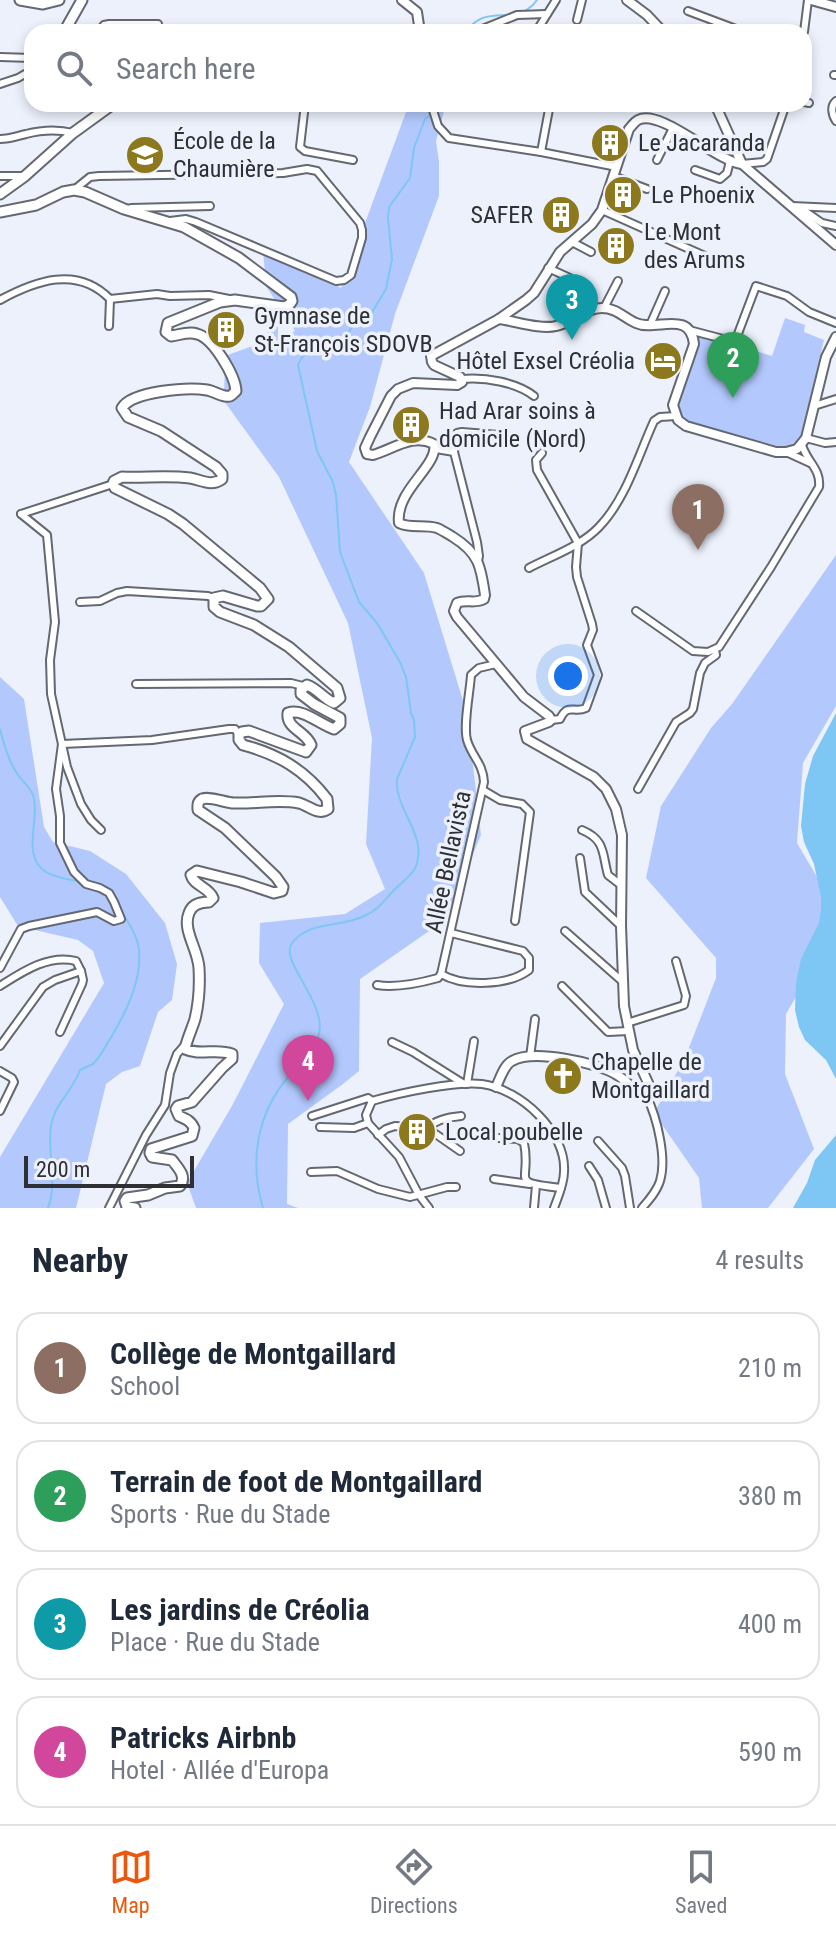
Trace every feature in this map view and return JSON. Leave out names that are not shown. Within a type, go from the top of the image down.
[{"type":"main road","points":[[20,0],[59,0]]},
{"type":"main road","points":[[68,24],[82,0]]},
{"type":"main road","points":[[0,194],[102,112]]},
{"type":"main road","points":[[0,212],[36,205],[63,192],[85,192],[124,209],[184,227],[239,258],[289,294],[292,301],[279,308],[235,300],[220,302],[168,323],[166,332],[171,336],[194,333],[212,343],[234,381],[236,391],[232,395],[227,397],[206,390],[168,390],[128,400],[122,408],[128,417],[161,431],[216,467],[222,479],[213,484],[190,478],[122,477],[113,484],[197,534],[260,588],[268,599],[265,604],[257,606],[217,596],[214,607],[254,625],[289,647],[337,688],[340,698],[334,703],[315,688],[303,686],[301,694],[340,718],[340,724],[334,729],[299,712],[288,713],[289,724],[310,740],[309,751],[249,731],[239,735],[243,745],[282,758],[295,766],[327,799],[328,809],[325,812],[299,803],[282,802],[232,803],[205,798],[197,805],[198,810],[225,828],[283,887],[282,891],[274,893],[193,872],[191,878],[210,892],[213,898],[192,908],[186,924],[199,962],[200,985],[198,1006],[185,1049],[191,1052],[226,1052],[232,1054],[232,1059],[192,1102],[176,1109],[179,1116],[193,1125],[192,1136],[151,1149],[152,1157],[172,1160],[182,1175],[180,1186],[127,1198],[127,1207],[135,1208]]},
{"type":"street","points":[[402,0],[417,12],[420,24]]},
{"type":"street","points":[[413,0],[423,14],[422,24]]},
{"type":"street","points":[[541,24],[556,0]]},
{"type":"street","points":[[577,20],[582,0]]},
{"type":"street","points":[[627,0],[655,24]]},
{"type":"street","points":[[806,24],[810,0],[836,7]]},
{"type":"street","points":[[688,11],[723,24]]},
{"type":"street","points":[[495,24],[517,15],[547,14]]},
{"type":"street","points":[[109,24],[158,24]]},
{"type":"street","points":[[0,57],[24,58]]},
{"type":"street","points":[[0,84],[24,75]]},
{"type":"street","points":[[836,101],[832,107],[836,121]]},
{"type":"street","points":[[304,112],[302,149],[353,160]]},
{"type":"street","points":[[433,112],[438,126],[449,138],[541,152],[615,172],[647,189]]},
{"type":"street","points":[[541,152],[548,112]]},
{"type":"street","points":[[719,112],[742,164],[836,245]]},
{"type":"street","points":[[534,396],[520,387],[475,378],[462,379],[434,365],[431,356],[499,319],[530,297],[560,252],[592,224],[602,210],[629,129],[635,122],[647,118],[673,128],[730,161],[742,164],[767,159],[783,112]]},
{"type":"street","points":[[657,160],[673,128]]},
{"type":"street","points":[[0,139],[54,129],[73,133]]},
{"type":"street","points":[[695,170],[720,179],[727,173],[730,161]]},
{"type":"street","points":[[74,190],[90,177],[99,176],[283,173],[307,169],[317,171],[360,223],[362,238],[351,275],[336,281],[196,222],[176,219],[167,222]]},
{"type":"street","points":[[0,176],[25,176]]},
{"type":"street","points":[[124,209],[210,206]]},
{"type":"street","points":[[794,206],[836,208]]},
{"type":"street","points":[[794,206],[822,223],[836,226]]},
{"type":"street","points":[[602,210],[725,265]]},
{"type":"street","points":[[572,242],[591,252]]},
{"type":"street","points":[[548,268],[570,278]]},
{"type":"street","points":[[0,300],[45,281],[80,281],[99,288],[110,299],[109,326]]},
{"type":"street","points":[[604,308],[618,281]]},
{"type":"street","points":[[499,319],[553,327],[590,310],[604,308],[622,313],[637,324],[678,324],[727,340],[736,339],[756,286],[787,296],[809,312],[836,323]]},
{"type":"street","points":[[650,325],[665,291]]},
{"type":"street","points":[[110,299],[157,294],[209,295],[235,300]]},
{"type":"street","points":[[689,330],[694,344],[673,405],[681,424],[776,452],[792,451],[804,442],[836,442]]},
{"type":"street","points":[[810,463],[804,442],[826,357],[836,337]]},
{"type":"street","points":[[462,379],[457,385],[413,383],[398,389],[391,396],[365,448],[367,454],[373,455],[407,441],[423,439],[434,444],[435,454],[405,496],[399,523],[436,528],[468,546],[478,561],[484,599],[460,602],[454,611],[524,697],[551,720]]},
{"type":"street","points":[[814,406],[836,399]]},
{"type":"street","points":[[529,568],[578,543],[598,528],[623,492],[654,421],[660,417],[676,416]]},
{"type":"street","points":[[478,561],[477,542],[454,452],[455,437],[457,433],[499,435]]},
{"type":"street","points":[[436,449],[454,452]]},
{"type":"street","points":[[636,611],[693,651],[707,652],[719,647],[819,487],[818,471],[810,463],[786,452]]},
{"type":"street","points":[[542,453],[536,460],[537,470],[578,543],[576,567],[593,630],[587,645],[598,670],[586,708],[568,709],[560,719],[527,729],[524,733],[535,744],[594,777],[606,789],[616,809],[622,835],[623,982],[633,1050],[649,1085],[647,1097]]},
{"type":"street","points":[[101,830],[81,804],[67,767],[49,683],[55,622],[47,535],[21,514],[113,484]]},
{"type":"street","points":[[80,602],[100,601],[127,591],[214,598]]},
{"type":"street","points":[[638,789],[676,722],[693,709],[700,673],[705,663],[716,655],[715,650]]},
{"type":"street","name":"Allée Bellavista","points":[[441,974],[483,790],[482,768],[470,748],[466,731],[471,675],[479,668],[496,664]]},
{"type":"street","points":[[136,684],[291,683],[303,686]]},
{"type":"street","points":[[62,744],[152,740],[229,729],[235,729],[239,735]]},
{"type":"street","points":[[0,968],[21,929],[97,912],[114,921],[121,919],[109,893],[86,884],[74,872],[60,843],[56,789],[62,744]]},
{"type":"street","points":[[483,790],[500,800],[522,804],[530,812],[515,921]]},
{"type":"street","points":[[582,830],[599,842],[608,875],[621,885]]},
{"type":"street","points":[[580,858],[585,892],[621,926]]},
{"type":"street","points":[[565,931],[623,982]]},
{"type":"street","points":[[377,985],[386,987],[430,980],[441,974],[459,982],[483,983],[518,977],[529,970],[529,958],[523,951],[451,933]]},
{"type":"street","points":[[0,986],[29,969],[53,960],[76,961],[83,980],[60,1032]]},
{"type":"street","points":[[562,986],[608,1032],[684,1005],[686,996],[676,961]]},
{"type":"street","points":[[2,1042],[43,987],[81,971]]},
{"type":"street","points":[[530,1057],[535,1019]]},
{"type":"street","points":[[465,1084],[474,1041]]},
{"type":"street","points":[[392,1042],[465,1084]]},
{"type":"street","points":[[109,1208],[165,1105],[170,1073],[177,1054],[186,1043]]},
{"type":"street","points":[[496,1087],[513,1060],[568,1058],[615,1073],[647,1097],[657,1125],[662,1175],[642,1208]]},
{"type":"street","points":[[0,1071],[14,1082],[0,1111]]},
{"type":"street","points":[[312,1116],[368,1098],[372,1101],[465,1084],[496,1087],[507,1092],[547,1124],[562,1150],[564,1173],[554,1208],[534,1207],[534,1185]]},
{"type":"street","points":[[372,1101],[366,1115],[368,1123],[402,1161],[429,1208]]},
{"type":"street","points":[[427,1128],[448,1118],[461,1116]]},
{"type":"street","points":[[320,1127],[354,1128],[368,1123]]},
{"type":"street","points":[[378,1135],[395,1126],[427,1128],[460,1151]]},
{"type":"street","points":[[499,1138],[518,1139],[524,1143],[524,1177],[534,1185]]},
{"type":"street","points":[[598,1141],[622,1168],[630,1208]]},
{"type":"street","points":[[138,1151],[150,1153]]},
{"type":"street","points":[[589,1166],[598,1180],[606,1208]]},
{"type":"street","points":[[311,1172],[337,1171],[389,1193],[410,1197],[456,1187]]},
{"type":"street","points":[[494,1179],[561,1188]]},
{"type":"shaded area","points":[[406,112],[444,112],[436,141],[439,196],[395,314],[370,407],[349,462],[424,573],[467,714],[481,835],[445,920],[360,979],[359,1071],[288,1124],[287,1204],[298,1208],[196,1208],[187,1183],[233,1104],[284,1004],[259,963],[260,923],[345,914],[385,889],[366,844],[372,738],[348,623],[279,477],[224,401],[225,356],[269,340],[268,324],[278,324],[278,337],[295,331],[266,286],[263,249],[341,288]]},
{"type":"shaded area","points":[[785,318],[805,325],[804,332],[824,340],[800,440],[785,448],[685,421],[678,406],[696,353],[697,336],[700,334],[772,356]]},
{"type":"shaded area","points":[[836,555],[836,706],[803,763],[797,843],[836,909],[836,928],[786,1014],[785,1074],[814,1149],[768,1208],[702,1208],[699,1178],[654,1113],[685,1058],[716,978],[716,958],[646,878],[661,806],[711,728],[732,704]]},
{"type":"shaded area","points":[[0,677],[24,699],[44,827],[53,842],[90,851],[126,874],[165,923],[177,964],[172,1000],[158,1012],[140,1066],[122,1072],[106,1084],[76,1208],[0,1208],[0,1157],[104,983],[93,951],[78,940],[18,926],[0,897]]},
{"type":"shaded area","points":[[836,713],[836,1079],[826,1060],[805,1040],[795,1010],[801,959],[819,923],[821,910],[814,864],[801,826],[805,784],[813,756]]},
{"type":"shaded area","points":[[836,1135],[836,1208],[793,1208],[815,1160]]},
{"type":"waterway","points":[[524,12],[537,0]]},
{"type":"waterway","points":[[473,24],[490,16],[510,15]]},
{"type":"waterway","points":[[263,1208],[257,1173],[263,1122],[277,1091],[316,1043],[320,1025],[317,1011],[292,961],[292,943],[308,931],[355,920],[374,911],[413,872],[419,855],[418,844],[397,790],[397,779],[415,737],[406,677],[377,623],[359,602],[340,552],[336,495],[317,451],[298,365],[310,349],[339,343],[353,326],[368,319],[386,289],[392,259],[389,207],[410,178],[414,148],[425,119],[434,112]]},
{"type":"waterway","points":[[0,729],[12,764],[33,795],[33,847],[38,865],[54,876],[82,882]]},
{"type":"waterway","points":[[48,1208],[52,1188],[50,1136],[53,1118],[80,1070],[93,1064],[114,1032],[129,1004],[138,973],[138,944],[120,910]]},
{"type":"place","name":"Le Jacaranda","points":[[610,143]]},
{"type":"place","name":"École de la Chaumière","points":[[145,155]]},
{"type":"place","name":"Le Phoenix","points":[[623,195]]},
{"type":"place","name":"SAFER","points":[[561,215]]},
{"type":"place","name":"Le Mont des Arums","points":[[616,246]]},
{"type":"place","name":"Gymnase de St-François SDOVB","points":[[226,330]]},
{"type":"place","name":"Les jardins de Créolia","points":[[572,340]]},
{"type":"place","name":"Hôtel Exsel Créolia","points":[[663,361]]},
{"type":"place","name":"Terrain de foot de Montgaillard","points":[[733,398]]},
{"type":"place","name":"Had Arar soins à domicile (Nord)","points":[[411,425]]},
{"type":"place","name":"Collège de Montgaillard","points":[[698,550]]},
{"type":"place","name":"Chapelle de Montgaillard","points":[[563,1076]]},
{"type":"place","name":"Patricks Airbnb","points":[[308,1101]]},
{"type":"place","name":"Local poubelle","points":[[417,1132]]}]
